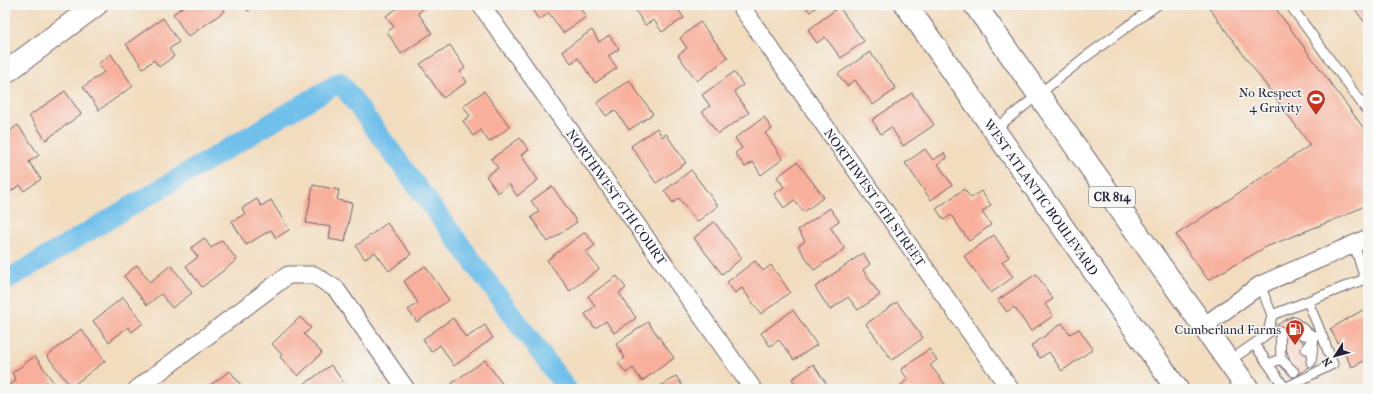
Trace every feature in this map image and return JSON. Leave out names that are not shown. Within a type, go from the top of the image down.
[{"type":"main road","points":[[5,73],[96,5]]},
{"type":"main road","name":"WEST ATLANTIC BOULEVARD","points":[[906,5],[1177,389]]},
{"type":"main road","name":"CR 814","points":[[975,5],[1248,389]]},
{"type":"street","name":"NORTHWEST 6TH COURT","points":[[481,5],[753,389]]},
{"type":"street","name":"NORTHWEST 6TH STREET","points":[[740,5],[1010,389]]},
{"type":"street","points":[[1204,326],[1260,285],[1361,241]]},
{"type":"street","points":[[144,387],[288,275],[314,275],[336,289],[406,389]]},
{"type":"lane","points":[[994,130],[1084,58],[1157,5]]},
{"type":"lane","points":[[1290,5],[1368,112]]},
{"type":"lane","points":[[1272,315],[1365,279],[1361,241]]},
{"type":"lane","points":[[1229,361],[1268,333],[1272,315],[1260,285]]},
{"type":"lane","points":[[1254,344],[1284,388],[1333,364],[1317,335],[1308,302]]},
{"type":"lane","points":[[1294,322],[1317,335]]},
{"type":"lane","points":[[1280,331],[1286,359],[1294,372]]},
{"type":"lane","points":[[1300,334],[1317,335]]},
{"type":"lane","points":[[1306,349],[1317,335]]},
{"type":"lane","points":[[1311,362],[1317,335]]},
{"type":"lane","points":[[1284,344],[1286,359]]},
{"type":"lane","points":[[1268,364],[1286,359]]},
{"type":"building","points":[[186,5],[221,5],[225,11],[188,37],[173,14]]},
{"type":"building","points":[[244,5],[257,5],[248,11]]},
{"type":"building","points":[[402,5],[427,5],[418,13],[432,33],[401,54],[387,32],[394,27],[386,16]]},
{"type":"building","points":[[529,5],[578,5],[586,17],[563,33],[549,13],[539,20]]},
{"type":"building","points":[[643,5],[675,5],[684,18],[662,32],[654,20],[645,25],[636,11]]},
{"type":"building","points":[[804,5],[819,5],[810,12]]},
{"type":"building","points":[[1207,5],[1273,5],[1368,134],[1368,204],[1346,215],[1266,247],[1208,280],[1176,235],[1310,145]]},
{"type":"building","points":[[1352,5],[1368,5],[1368,27]]},
{"type":"building","points":[[839,7],[864,41],[841,58],[825,37],[817,43],[808,30]]},
{"type":"building","points":[[163,18],[179,42],[169,49],[174,56],[159,67],[154,60],[143,68],[126,44]]},
{"type":"building","points":[[700,22],[728,58],[697,81],[678,55],[687,48],[680,38]]},
{"type":"building","points":[[592,30],[599,42],[609,35],[619,49],[608,56],[617,68],[595,83],[578,58],[571,63],[562,51]]},
{"type":"building","points":[[450,45],[465,68],[460,72],[467,82],[443,98],[420,64]]},
{"type":"building","points":[[870,52],[896,89],[873,105],[855,80],[847,86],[838,74]]},
{"type":"building","points":[[111,54],[133,86],[99,110],[83,87],[104,72],[98,64]]},
{"type":"building","points":[[734,72],[743,85],[734,91],[749,113],[718,134],[702,111],[710,106],[702,95]]},
{"type":"building","points":[[629,80],[653,114],[629,130],[615,110],[606,116],[597,103]]},
{"type":"building","points":[[65,91],[81,114],[46,140],[29,116]]},
{"type":"building","points":[[484,91],[510,127],[489,142],[481,130],[473,136],[463,121],[470,116],[463,106]]},
{"type":"building","points":[[912,93],[934,125],[903,146],[891,127],[881,134],[872,120]]},
{"type":"building","points":[[764,117],[772,129],[765,133],[783,159],[761,175],[753,162],[745,167],[735,153],[742,148],[735,138]]},
{"type":"building","points":[[18,125],[39,155],[29,162],[41,179],[24,191],[20,185],[10,192],[5,185],[5,145],[10,141],[6,134]]},
{"type":"building","points":[[657,128],[662,137],[666,134],[686,163],[656,183],[631,146]]},
{"type":"building","points":[[520,138],[529,150],[521,155],[538,180],[517,196],[509,184],[498,193],[486,176],[498,168],[491,159]]},
{"type":"building","points":[[925,149],[933,160],[944,153],[947,158],[938,164],[952,185],[931,200],[905,163]]},
{"type":"building","points":[[797,162],[824,197],[804,212],[794,200],[784,208],[774,194],[784,187],[777,177]]},
{"type":"building","points":[[691,170],[718,206],[697,222],[679,198],[673,203],[664,191]]},
{"type":"building","points":[[313,185],[339,190],[337,200],[352,203],[345,242],[329,239],[331,227],[306,223]]},
{"type":"building","points":[[552,186],[577,222],[548,242],[531,217],[539,212],[531,201]]},
{"type":"building","points":[[964,189],[971,198],[981,191],[991,205],[982,212],[991,225],[969,241],[951,215],[944,220],[936,209]]},
{"type":"building","points":[[257,199],[261,206],[271,200],[289,230],[276,238],[271,230],[246,245],[232,221],[245,214],[242,208]]},
{"type":"building","points":[[830,208],[839,221],[830,227],[845,249],[814,270],[798,246],[805,241],[798,230]]},
{"type":"building","points":[[714,222],[742,258],[722,274],[694,238]]},
{"type":"building","points":[[387,223],[411,254],[389,271],[375,252],[365,259],[356,246]]},
{"type":"building","points":[[585,232],[595,245],[586,252],[599,269],[570,291],[547,260]]},
{"type":"building","points":[[994,235],[1009,257],[1002,262],[1013,277],[991,293],[964,256]]},
{"type":"building","points":[[204,238],[211,248],[222,240],[237,260],[202,287],[186,266],[198,257],[191,248]]},
{"type":"building","points":[[863,253],[870,264],[863,270],[880,295],[858,310],[848,297],[830,310],[815,287]]},
{"type":"building","points":[[755,261],[763,271],[771,265],[790,292],[761,314],[742,288],[735,293],[727,282]]},
{"type":"building","points":[[137,265],[150,282],[171,265],[192,293],[172,308],[161,294],[147,305],[124,276]]},
{"type":"building","points":[[425,266],[449,300],[417,322],[408,310],[418,303],[404,281]]},
{"type":"building","points":[[1036,274],[1053,299],[1045,304],[1053,316],[1031,331],[1014,307],[1007,312],[998,300]]},
{"type":"building","points":[[617,276],[626,288],[619,293],[636,318],[614,333],[606,321],[595,328],[585,314],[595,306],[588,296]]},
{"type":"building","points":[[123,297],[143,323],[132,332],[128,327],[109,342],[93,321]]},
{"type":"building","points":[[897,302],[923,338],[892,360],[866,324]]},
{"type":"building","points":[[1368,307],[1368,359],[1352,367],[1330,329]]},
{"type":"building","points":[[793,310],[817,345],[794,360],[779,340],[770,346],[761,333]]},
{"type":"building","name":"Cumberland Farms","points":[[1292,316],[1312,365],[1296,376],[1277,325]]},
{"type":"building","points":[[300,317],[311,328],[304,334],[322,353],[298,376],[280,357],[282,355],[272,344]]},
{"type":"building","points":[[453,318],[466,338],[485,325],[493,338],[454,366],[440,345],[431,352],[423,339]]},
{"type":"building","points":[[648,322],[674,358],[642,381],[633,368],[626,373],[618,363],[625,358],[616,344]]},
{"type":"building","points":[[1062,323],[1070,334],[1079,329],[1093,349],[1062,371],[1049,352],[1040,358],[1031,346]]},
{"type":"building","points":[[81,329],[105,361],[71,387],[47,356]]},
{"type":"building","points":[[929,349],[937,360],[930,365],[949,389],[897,389],[908,379],[901,370]]},
{"type":"building","points":[[35,356],[58,389],[5,389],[16,380],[12,373]]},
{"type":"building","points":[[485,360],[506,389],[456,389],[452,383]]},
{"type":"building","points":[[813,364],[830,389],[798,389],[792,379]]},
{"type":"building","points":[[331,365],[346,386],[341,389],[305,389],[303,385]]},
{"type":"building","points":[[230,371],[244,389],[205,389]]},
{"type":"building","points":[[676,376],[685,389],[656,389]]},
{"type":"waterway","points":[[5,281],[340,82],[567,389]]},
{"type":"place","name":"No Respect 4 Gravity","points":[[1316,116]]},
{"type":"place","name":"Cumberland Farms","points":[[1295,346]]}]
